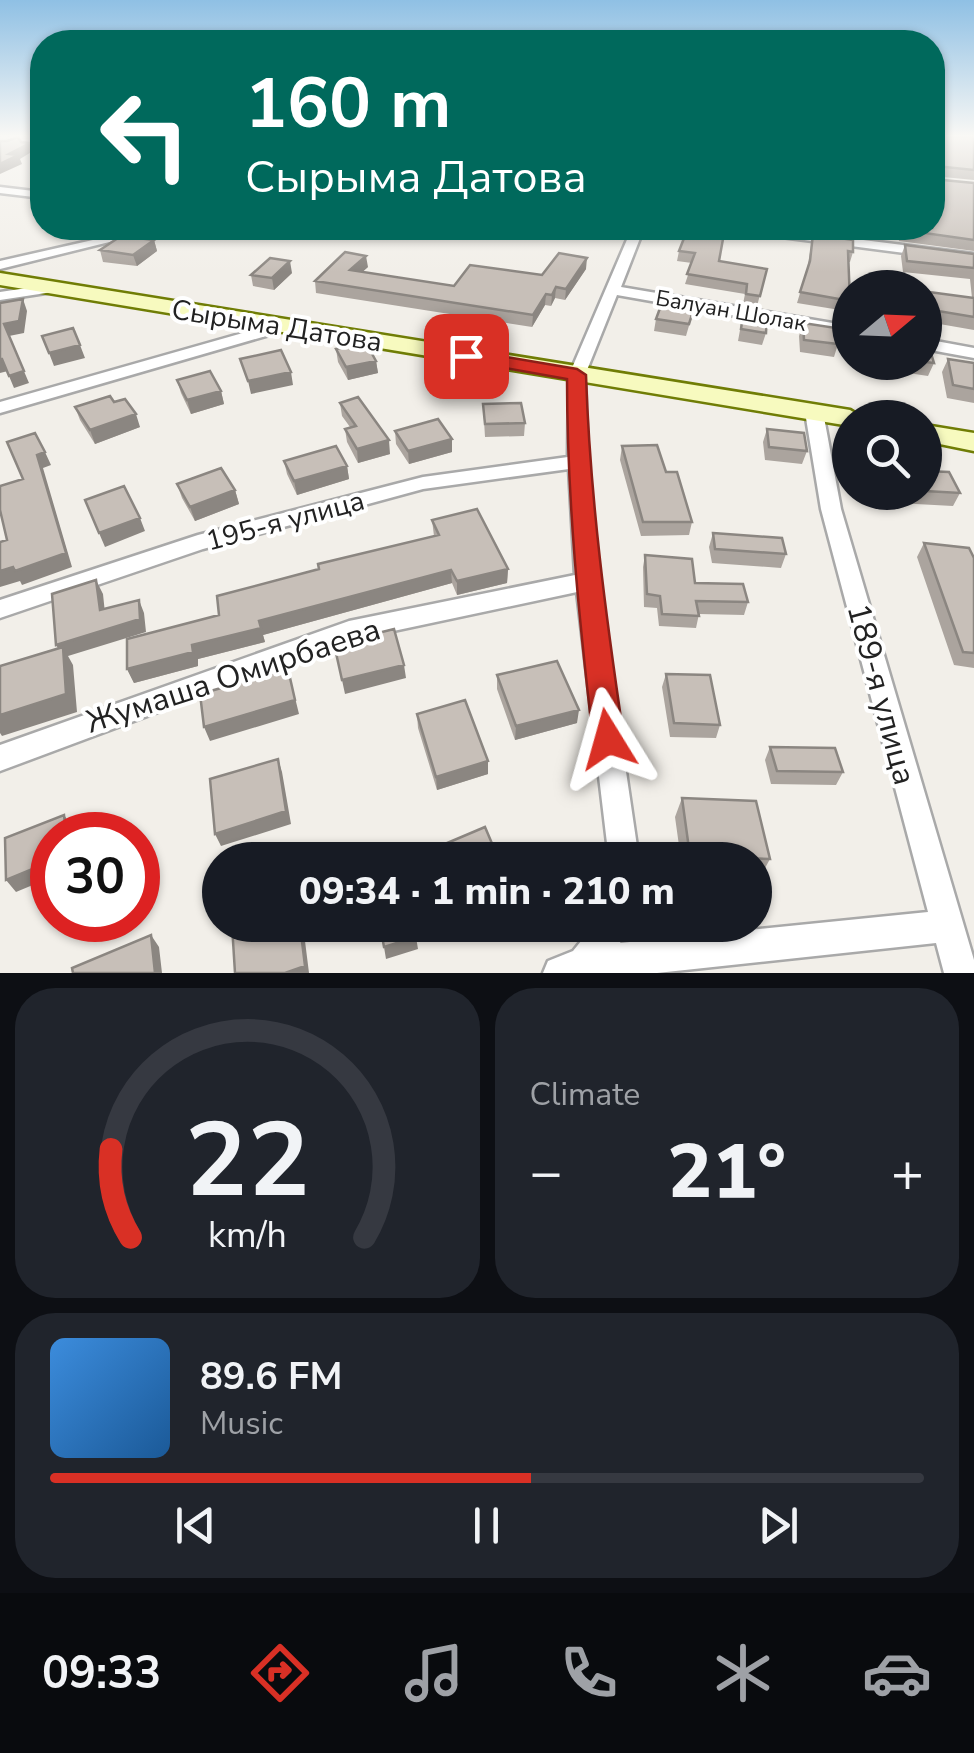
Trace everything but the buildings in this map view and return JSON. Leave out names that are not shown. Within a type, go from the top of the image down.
[{"type":"street","points":[[0,190],[30,194]]},
{"type":"street","points":[[0,265],[108,240]]},
{"type":"street","points":[[622,842],[587,581],[578,462],[577,375],[633,240]]},
{"type":"street","points":[[836,240],[974,258]]},
{"type":"street","name":"Сырыма Датова","points":[[0,279],[832,415]]},
{"type":"street","points":[[0,296],[54,288]]},
{"type":"street","name":"Балуан Шолак","points":[[612,290],[832,328]]},
{"type":"street","points":[[0,408],[285,326]]},
{"type":"street","points":[[942,347],[974,353]]},
{"type":"street","name":"189-я улица","points":[[814,412],[831,509],[961,973]]},
{"type":"street","points":[[942,435],[974,442]]},
{"type":"street","name":"195-я улица","points":[[0,609],[198,543],[423,483],[578,462]]},
{"type":"street","name":"Жумаша Омирбаева","points":[[0,758],[349,632],[587,581]]},
{"type":"street","points":[[574,970],[946,926]]},
{"type":"street","points":[[574,970],[599,942]]},
{"type":"route","points":[[466,356],[577,375],[578,462],[587,581],[608,739]]}]
